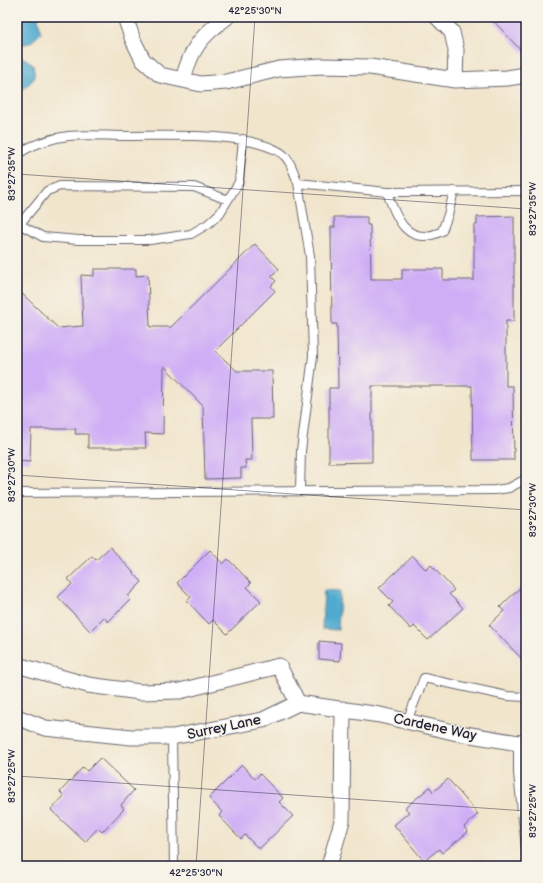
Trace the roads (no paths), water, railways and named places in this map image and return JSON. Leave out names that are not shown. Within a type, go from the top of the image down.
[{"type":"street","points":[[125,17],[132,40],[143,60],[160,75],[201,84],[226,82],[278,68],[320,66],[370,67],[455,80],[500,79],[526,75]]},
{"type":"street","points":[[183,80],[188,61],[205,33],[227,17]]},
{"type":"street","points":[[437,17],[452,32],[456,50],[455,80]]},
{"type":"street","points":[[17,665],[88,685],[140,692],[180,691],[279,666],[298,703],[343,710],[342,821],[329,866]]},
{"type":"street","name":"Surrey Lane","points":[[17,716],[45,728],[52,729],[131,737],[172,737],[263,720],[298,703]]},
{"type":"street","name":"Cardene Way","points":[[343,710],[407,721],[453,732],[522,742]]},
{"type":"lane","points":[[17,155],[23,150],[42,142],[67,136],[188,136],[243,139],[277,150],[286,156],[298,183],[310,256],[313,356],[302,451],[300,490]]},
{"type":"lane","points":[[228,200],[194,187],[60,186],[47,191],[18,224],[43,237],[79,240],[150,240],[174,238],[191,234],[208,224],[220,213],[228,200],[239,182],[243,139]]},
{"type":"lane","points":[[298,183],[387,192],[526,191]]},
{"type":"lane","points":[[387,192],[394,212],[401,225],[412,234],[431,236],[442,231],[454,191]]},
{"type":"lane","points":[[17,494],[300,490],[495,490],[509,488],[526,479]]},
{"type":"lane","points":[[407,721],[424,678],[507,696],[526,697]]},
{"type":"lane","points":[[172,737],[174,866]]},
{"type":"lane","points":[[522,742],[518,773],[526,849]]},
{"type":"water","points":[[17,17],[38,17],[41,33],[30,43],[17,45]]},
{"type":"water","points":[[17,57],[26,59],[33,65],[35,78],[17,95]]},
{"type":"water","points":[[324,590],[340,591],[338,630],[322,629]]}]
